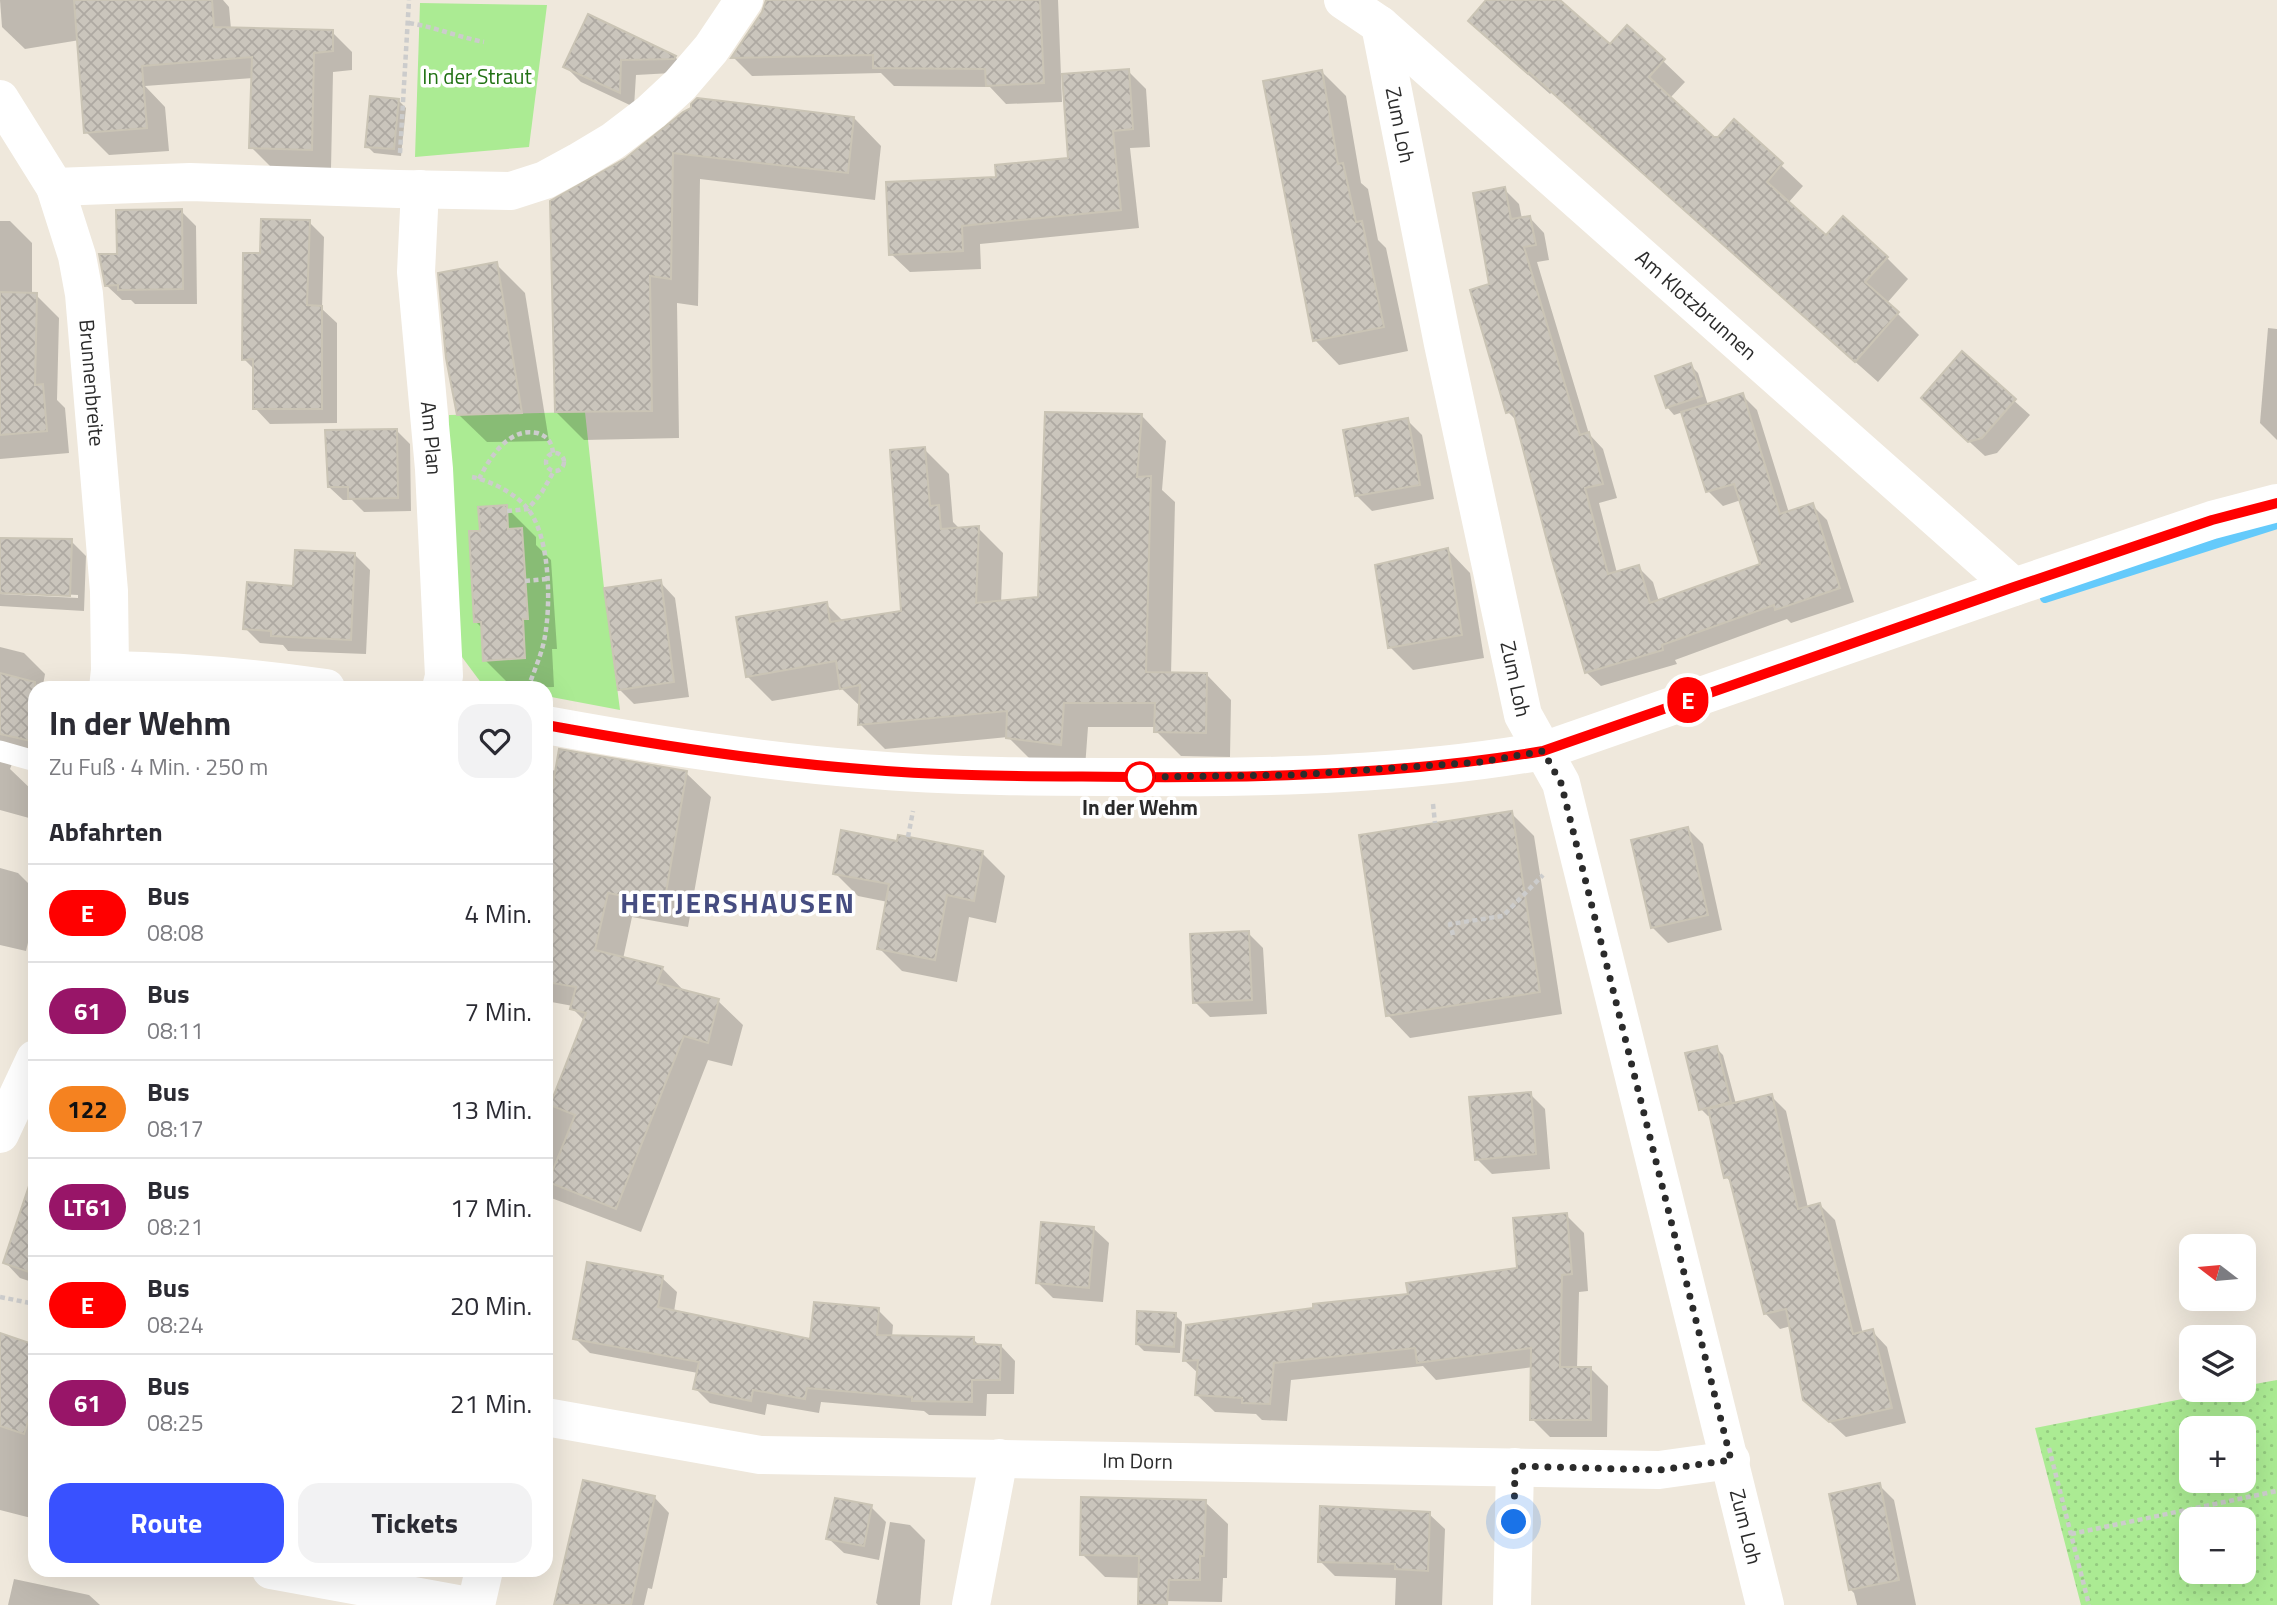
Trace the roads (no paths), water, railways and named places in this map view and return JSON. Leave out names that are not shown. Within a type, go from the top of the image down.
[{"type":"street","points":[[55,187],[190,182],[511,191],[545,180],[578,162],[642,119],[680,85],[711,49],[744,0]]},
{"type":"street","name":"Am Klotzbrunnen","points":[[1343,0],[1380,25],[2014,587]]},
{"type":"street","name":"Zum Loh","points":[[1380,25],[1443,344],[1522,715],[1561,783],[1765,1605]]},
{"type":"street","name":"Brunnenbreite","points":[[0,99],[55,187],[77,256],[84,294],[109,591],[109,679]]},
{"type":"street","name":"Am Plan","points":[[409,189],[434,469],[443,681]]},
{"type":"street","points":[[553,726],[746,758],[992,777],[1293,775],[1480,762],[1543,751],[2212,520],[2277,503]]},
{"type":"street","points":[[109,679],[180,671],[276,681]]},
{"type":"street","points":[[0,1134],[28,1074]]},
{"type":"street","name":"Im Dorn","points":[[553,1418],[760,1455],[1659,1470],[1731,1460]]},
{"type":"street","points":[[971,1605],[999,1458]]},
{"type":"street","points":[[1512,1605],[1515,1466]]},
{"type":"street","points":[[309,1577],[463,1605]]},
{"type":"street","points":[[476,1605],[482,1577]]},
{"type":"lane","points":[[0,751],[28,759]]},
{"type":"waterway","points":[[2045,598],[2277,524]]},
{"type":"place","name":"In der Wehm","points":[[1140,777]]},
{"type":"district","name":"HETJERSHAUSEN","points":[[738,903]]},
{"type":"park label","name":"In der Straut","points":[[477,77]]}]
